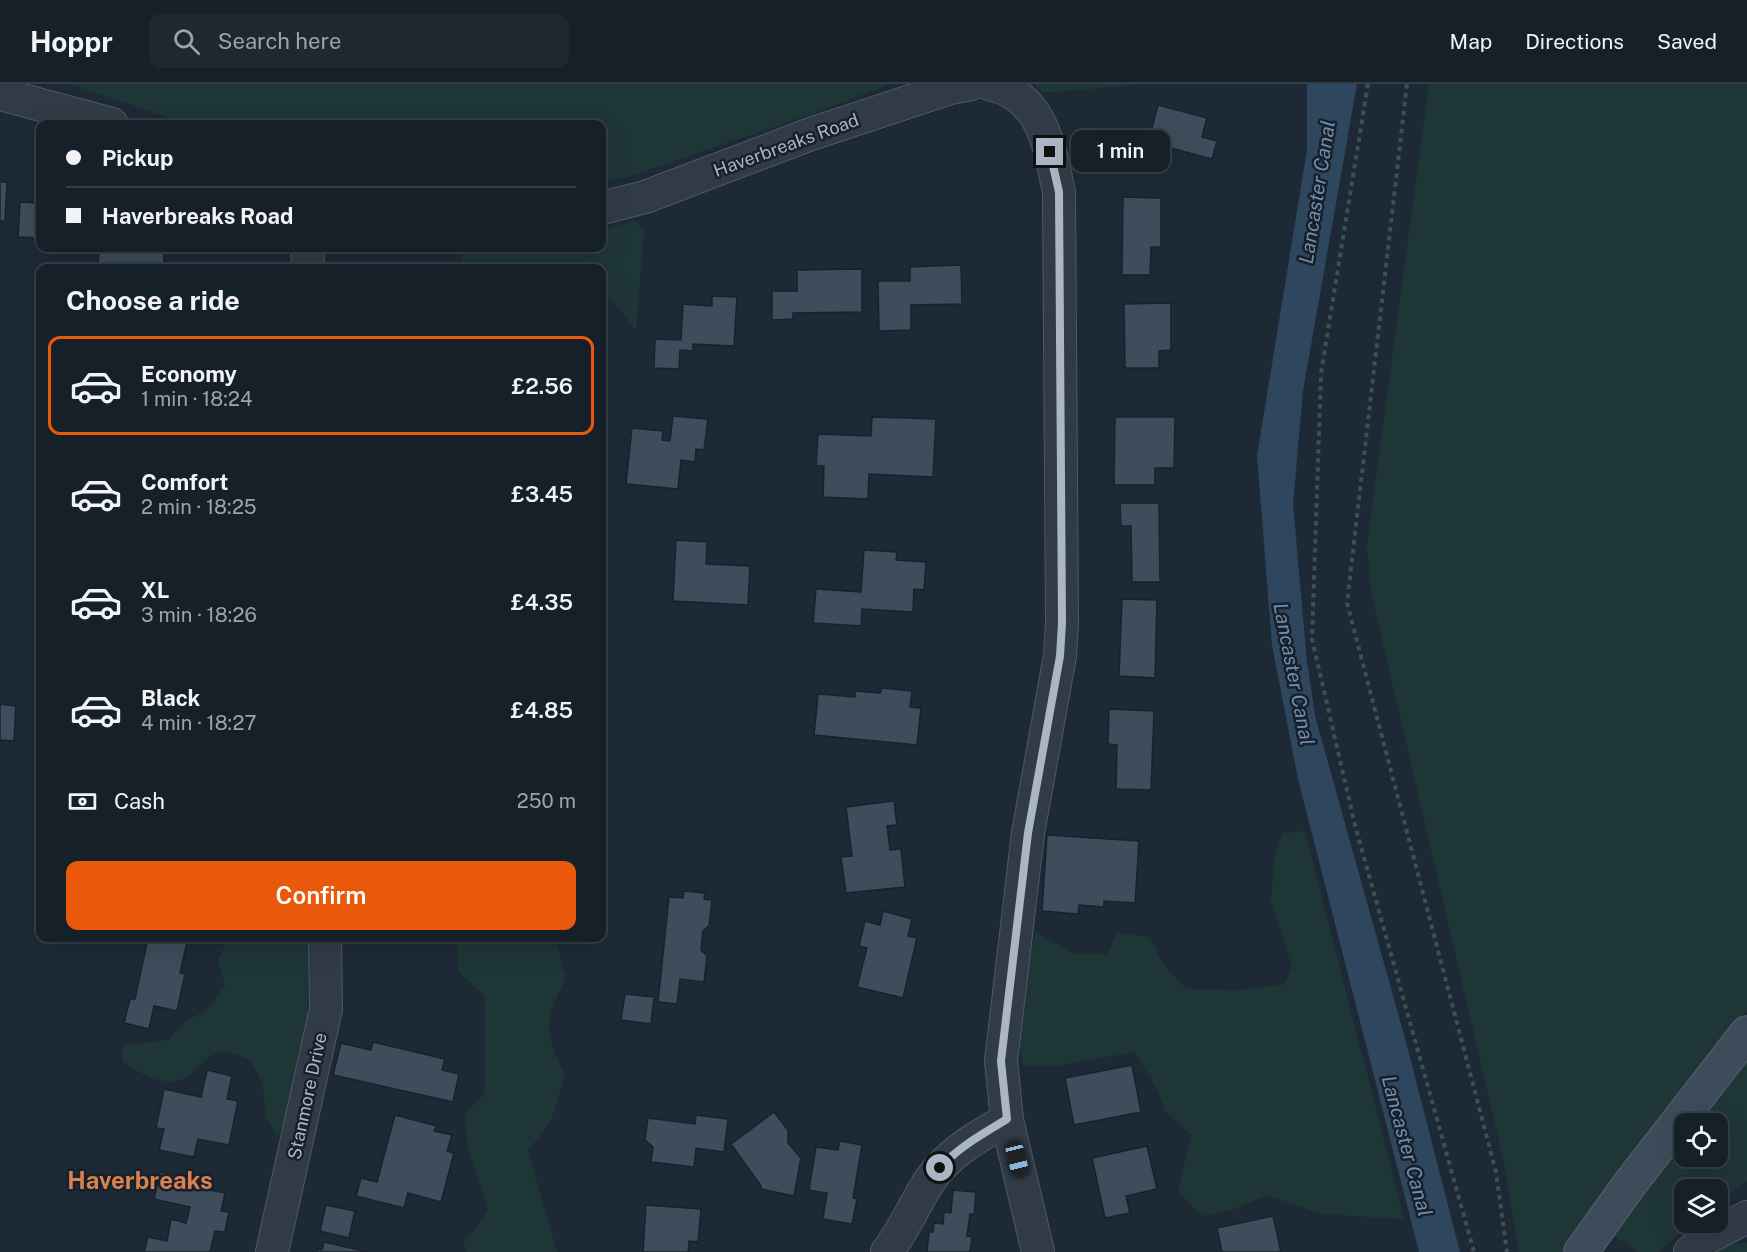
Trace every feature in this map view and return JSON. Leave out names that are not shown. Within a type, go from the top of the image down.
[{"type":"street","name":"Haverbreaks Road","points":[[606,207],[645,197],[811,134],[950,88],[971,84]]},
{"type":"street","points":[[989,84],[1007,88],[1028,104],[1046,132],[1059,192],[1062,623],[1060,656],[1028,833],[1001,1061],[1007,1119],[1038,1252]]},
{"type":"street","points":[[0,94],[97,120]]},
{"type":"street","name":"Stanmore Drive","points":[[272,1252],[326,1009],[326,942]]},
{"type":"street","points":[[1581,1252],[1629,1185],[1747,1033]]},
{"type":"street","points":[[887,1252],[906,1226],[931,1179],[950,1157],[1007,1119]]},
{"type":"street","points":[[1690,1252],[1707,1238],[1747,1217]]},
{"type":"path","points":[[1368,84],[1321,373],[1312,639],[1355,825],[1474,1252]]},
{"type":"path","points":[[1407,84],[1347,603],[1496,1172],[1507,1252]]},
{"type":"green space","points":[[70,84],[890,84],[817,112],[628,177],[606,180],[606,120],[175,120]]},
{"type":"green space","points":[[1034,84],[1146,84],[1043,93]]},
{"type":"green space","points":[[1429,84],[1747,84],[1747,1012],[1649,1132],[1603,1193],[1566,1252],[1519,1252],[1505,1167],[1371,592],[1367,545]]},
{"type":"green space","points":[[634,221],[644,230],[636,330],[611,299],[606,300],[606,264],[462,264],[462,252],[606,252],[606,229]]},
{"type":"green space","points":[[1305,831],[1404,1219],[1321,1214],[1268,1195],[1231,1210],[1201,1216],[1178,1192],[1191,1135],[1166,1112],[1155,1085],[1134,1052],[1055,1066],[1023,1066],[1018,1025],[1035,932],[1074,953],[1107,954],[1118,933],[1150,937],[1163,964],[1187,989],[1240,990],[1285,984],[1292,967],[1271,901],[1274,859],[1282,833]]},
{"type":"green space","points":[[226,942],[309,942],[307,1015],[283,1126],[277,1137],[266,1118],[263,1085],[251,1060],[227,1052],[217,1053],[186,1077],[170,1081],[152,1078],[122,1061],[123,1045],[169,1040],[183,1023],[206,1010],[225,986],[218,960]]},
{"type":"green space","points":[[458,942],[556,942],[566,978],[553,1006],[549,1027],[553,1048],[565,1076],[551,1121],[528,1151],[557,1252],[467,1252],[463,1244],[488,1211],[467,1144],[465,1113],[485,1093],[485,997],[458,971]]},
{"type":"green space","points":[[1747,1058],[1747,1181],[1728,1195],[1728,1179],[1674,1179],[1674,1233],[1680,1233],[1659,1252],[1638,1252],[1614,1236],[1674,1155],[1674,1167],[1728,1167],[1728,1113],[1706,1113]]},
{"type":"green space","points":[[1719,1243],[1747,1243],[1747,1252],[1709,1252]]},
{"type":"water","name":"Lancaster Canal","points":[[1307,84],[1357,84],[1303,391],[1293,504],[1307,662],[1315,716],[1406,1042],[1460,1252],[1419,1252],[1298,779],[1272,645],[1257,456],[1307,150]]},
{"type":"building","points":[[1158,105],[1207,118],[1202,137],[1217,141],[1212,159],[1148,142]]},
{"type":"building","points":[[0,182],[7,182],[5,221],[0,221]]},
{"type":"building","points":[[1123,197],[1161,198],[1161,247],[1151,247],[1150,275],[1122,275]]},
{"type":"building","points":[[20,202],[36,203],[36,238],[18,237]]},
{"type":"building","points":[[99,252],[164,252],[164,264],[98,264]]},
{"type":"building","points":[[961,265],[962,304],[911,305],[911,330],[879,331],[878,281],[910,281],[910,267]]},
{"type":"building","points":[[862,269],[862,312],[793,313],[793,319],[772,320],[772,291],[797,291],[797,270]]},
{"type":"building","points":[[712,296],[737,297],[734,346],[693,344],[693,351],[680,350],[679,369],[654,368],[655,339],[681,340],[683,304],[712,306]]},
{"type":"building","points":[[1171,303],[1171,350],[1159,351],[1159,368],[1125,368],[1124,304]]},
{"type":"building","points":[[673,416],[708,419],[704,450],[696,449],[695,462],[681,460],[678,489],[626,484],[632,428],[663,431],[662,440],[670,441]]},
{"type":"building","points":[[872,417],[936,419],[933,477],[869,474],[868,499],[823,497],[824,466],[816,466],[818,434],[871,436]]},
{"type":"building","points":[[1115,417],[1175,417],[1174,468],[1155,468],[1155,485],[1114,485]]},
{"type":"building","points":[[1120,503],[1159,503],[1160,582],[1132,582],[1131,526],[1121,526]]},
{"type":"building","points":[[676,540],[707,542],[706,564],[750,566],[748,605],[673,601]]},
{"type":"building","points":[[864,550],[897,552],[896,560],[926,562],[924,590],[914,589],[913,612],[862,609],[861,626],[813,623],[816,589],[861,592]]},
{"type":"building","points":[[1122,599],[1157,600],[1155,678],[1119,676]]},
{"type":"building","points":[[882,688],[912,691],[910,707],[921,708],[917,745],[814,735],[818,694],[855,697],[855,691],[880,693]]},
{"type":"building","points":[[0,704],[16,706],[14,741],[0,740]]},
{"type":"building","points":[[1109,709],[1154,711],[1151,790],[1116,789],[1117,745],[1108,744]]},
{"type":"building","points":[[894,801],[897,825],[887,826],[890,850],[901,849],[905,887],[846,893],[841,857],[852,856],[846,807]]},
{"type":"building","points":[[1047,835],[1139,841],[1135,903],[1104,901],[1104,907],[1079,905],[1078,914],[1042,911]]},
{"type":"building","points":[[684,891],[705,893],[704,899],[712,900],[709,926],[703,931],[701,950],[707,956],[704,982],[680,979],[677,1004],[658,1002],[669,897],[683,898]]},
{"type":"building","points":[[883,911],[912,919],[908,936],[917,938],[903,998],[857,987],[867,948],[859,946],[865,921],[880,925]]},
{"type":"building","points":[[147,942],[187,942],[180,973],[185,974],[177,1011],[154,1006],[149,1029],[124,1023],[130,999],[135,999]]},
{"type":"building","points":[[625,994],[654,997],[651,1024],[621,1020]]},
{"type":"building","points":[[373,1042],[445,1059],[442,1070],[459,1074],[453,1102],[333,1075],[341,1043],[371,1050]]},
{"type":"building","points":[[1132,1065],[1141,1112],[1074,1125],[1065,1078]]},
{"type":"building","points":[[207,1070],[232,1076],[227,1099],[238,1101],[229,1145],[198,1139],[194,1157],[159,1150],[164,1129],[156,1128],[164,1089],[201,1097]]},
{"type":"building","points":[[774,1112],[788,1130],[788,1143],[801,1158],[794,1196],[761,1189],[731,1144]]},
{"type":"building","points":[[395,1115],[437,1126],[434,1131],[452,1135],[447,1151],[454,1153],[441,1202],[408,1193],[404,1208],[356,1196],[361,1178],[377,1182]]},
{"type":"building","points":[[696,1115],[728,1119],[724,1152],[696,1148],[694,1167],[651,1162],[653,1147],[645,1140],[648,1118],[695,1124]]},
{"type":"building","points":[[840,1141],[862,1145],[853,1198],[857,1199],[852,1224],[823,1219],[827,1193],[809,1190],[816,1147],[838,1150]]},
{"type":"building","points":[[1147,1146],[1157,1189],[1126,1196],[1130,1213],[1105,1218],[1092,1158]]},
{"type":"building","points":[[160,1172],[195,1180],[194,1187],[225,1193],[221,1211],[229,1212],[225,1232],[215,1231],[210,1252],[144,1252],[148,1237],[167,1241],[171,1219],[186,1223],[190,1207],[154,1199]]},
{"type":"building","points":[[953,1190],[976,1192],[974,1215],[970,1214],[967,1236],[972,1237],[970,1252],[927,1252],[929,1232],[933,1232],[934,1223],[943,1224],[944,1212],[951,1213]]},
{"type":"building","points":[[326,1205],[355,1211],[349,1238],[320,1231]]},
{"type":"building","points":[[646,1205],[701,1209],[698,1242],[689,1241],[688,1252],[643,1252]]},
{"type":"building","points":[[1273,1216],[1281,1252],[1222,1252],[1217,1228]]},
{"type":"building","points":[[324,1242],[368,1252],[317,1252],[317,1249],[322,1250]]},
{"type":"district","name":"Haverbreaks","points":[[140,1180]]},
{"type":"route","points":[[940,1168],[950,1157],[973,1140],[1007,1119],[1001,1061],[1028,833],[1060,656],[1062,623],[1061,291],[1059,192],[1050,152]]}]
